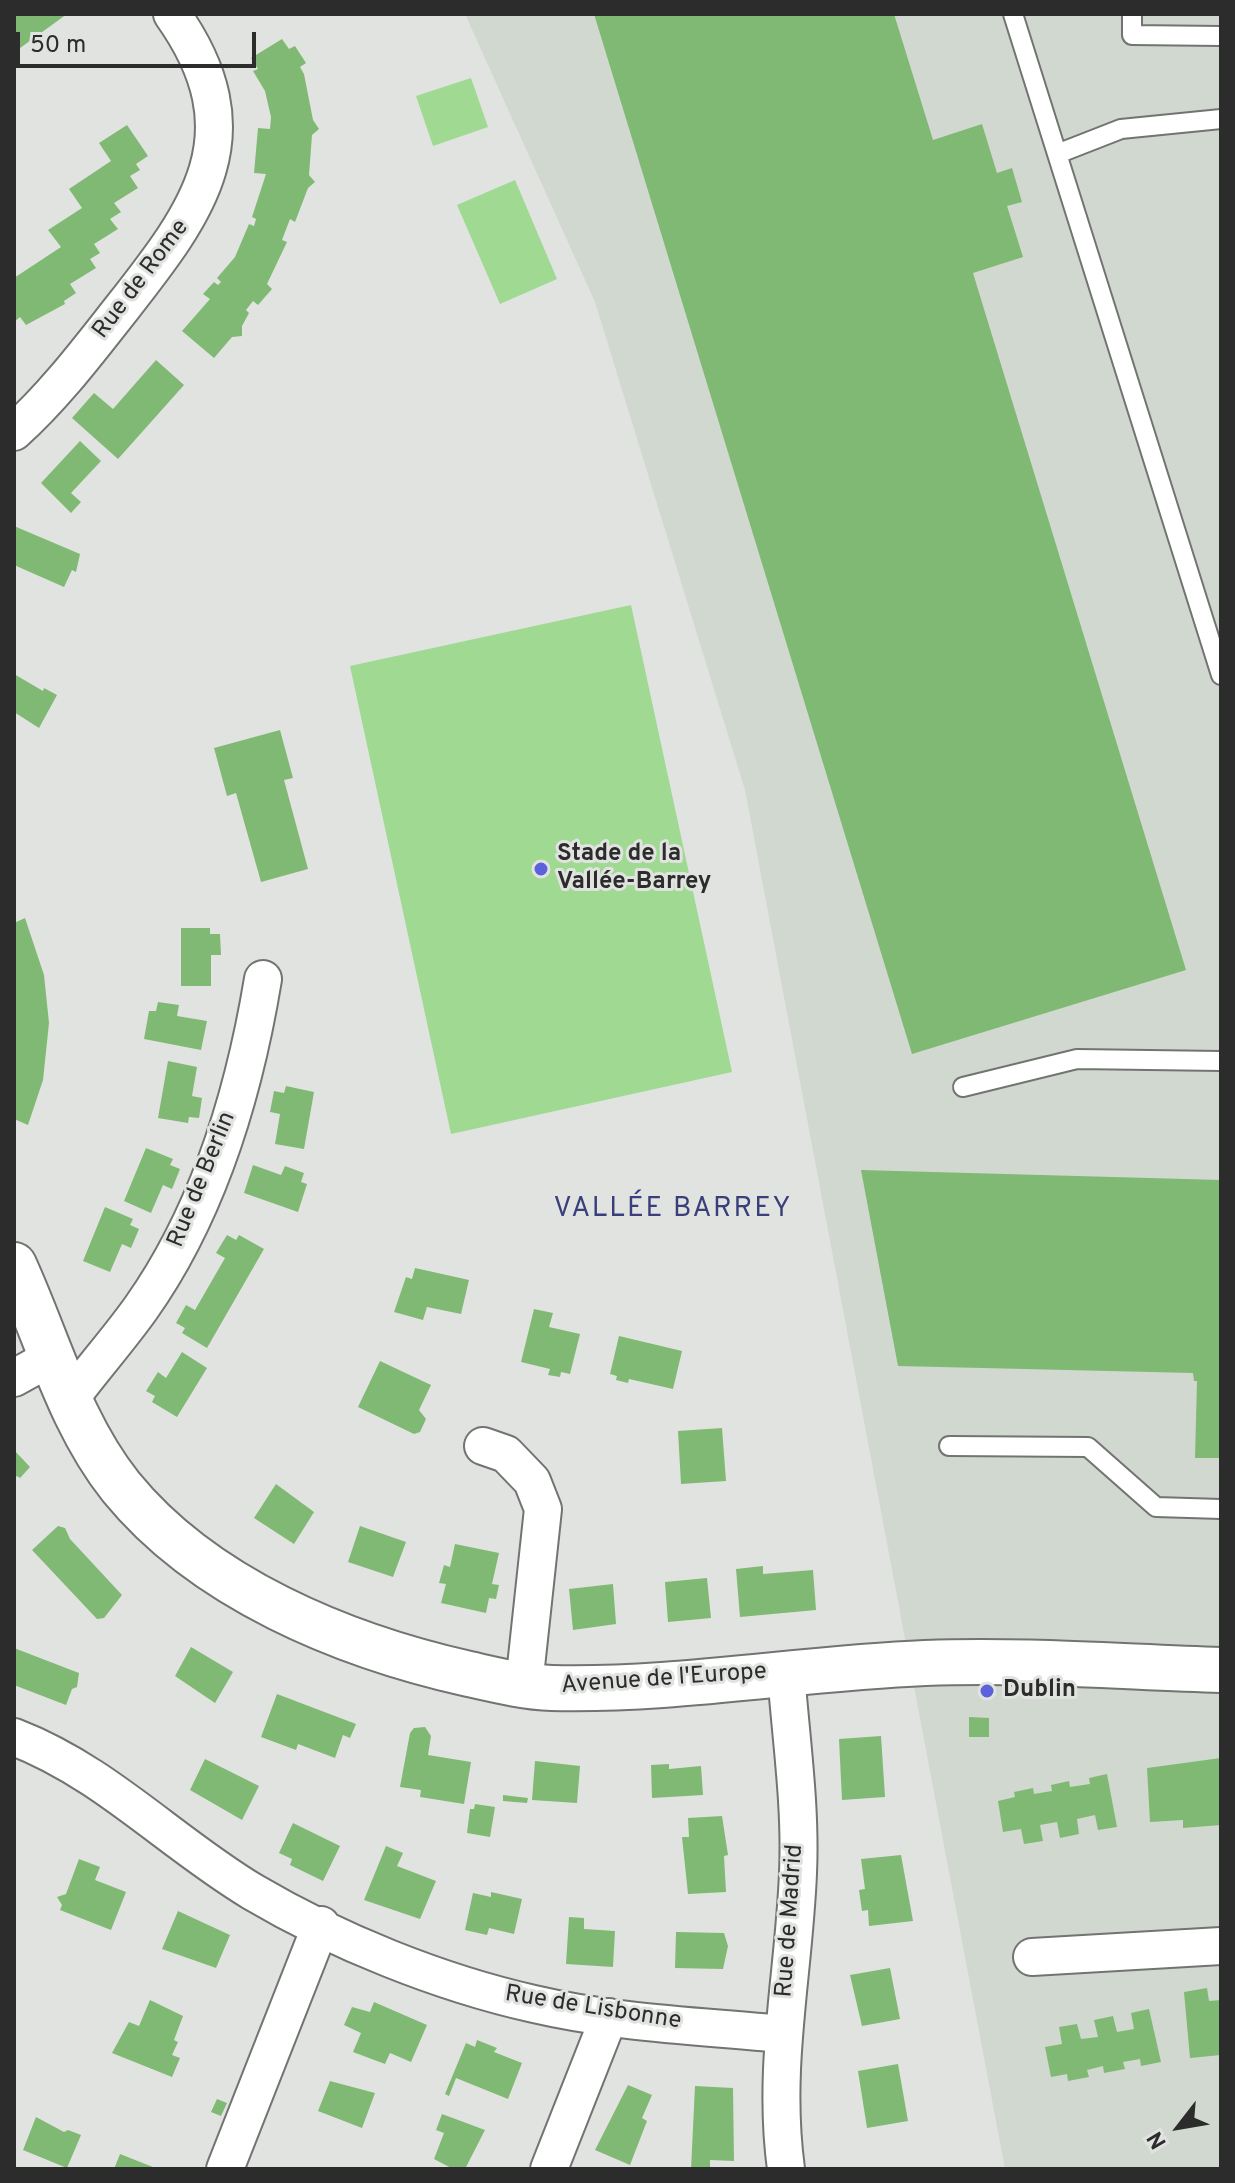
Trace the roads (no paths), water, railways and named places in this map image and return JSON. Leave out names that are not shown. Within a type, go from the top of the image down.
[{"type":"street","name":"Rue de Rome","points":[[14,432],[58,388],[173,244],[204,185],[213,145],[209,94],[188,36],[172,14]]},
{"type":"street","name":"Rue de Berlin","points":[[70,1399],[141,1308],[200,1200],[240,1086],[263,979]]},
{"type":"street","name":"Avenue de l'Europe","points":[[14,1265],[70,1399],[101,1460],[123,1489],[187,1549],[236,1582],[307,1623],[356,1643],[432,1666],[524,1685],[587,1688],[985,1662],[1221,1670]]},
{"type":"street","points":[[14,1378],[52,1357]]},
{"type":"street","points":[[483,1446],[506,1454],[532,1481],[543,1509],[524,1685]]},
{"type":"street","name":"Rue de Madrid","points":[[786,1673],[798,1870],[781,2034],[780,2123],[786,2169]]},
{"type":"street","name":"Rue de Lisbonne","points":[[14,1737],[120,1795],[233,1880],[409,1967],[467,1987],[535,2005],[609,2017],[781,2034]]},
{"type":"street","points":[[225,2169],[321,1925]]},
{"type":"street","points":[[1032,1957],[1221,1946]]},
{"type":"street","points":[[549,2169],[609,2017]]},
{"type":"lane","points":[[1013,14],[1221,675]]},
{"type":"lane","points":[[1132,14],[1132,35],[1221,36]]},
{"type":"lane","points":[[1057,154],[1121,129],[1221,119]]},
{"type":"lane","points":[[963,1087],[1077,1059],[1221,1061]]},
{"type":"lane","points":[[949,1446],[1088,1447],[1156,1507],[1221,1509]]},
{"type":"place","name":"Stade de la Vallée-Barrey","points":[[541,869]]},
{"type":"place","name":"Dublin","points":[[987,1691]]},
{"type":"district","name":"VALLÉE BARREY","points":[[673,1210]]}]
